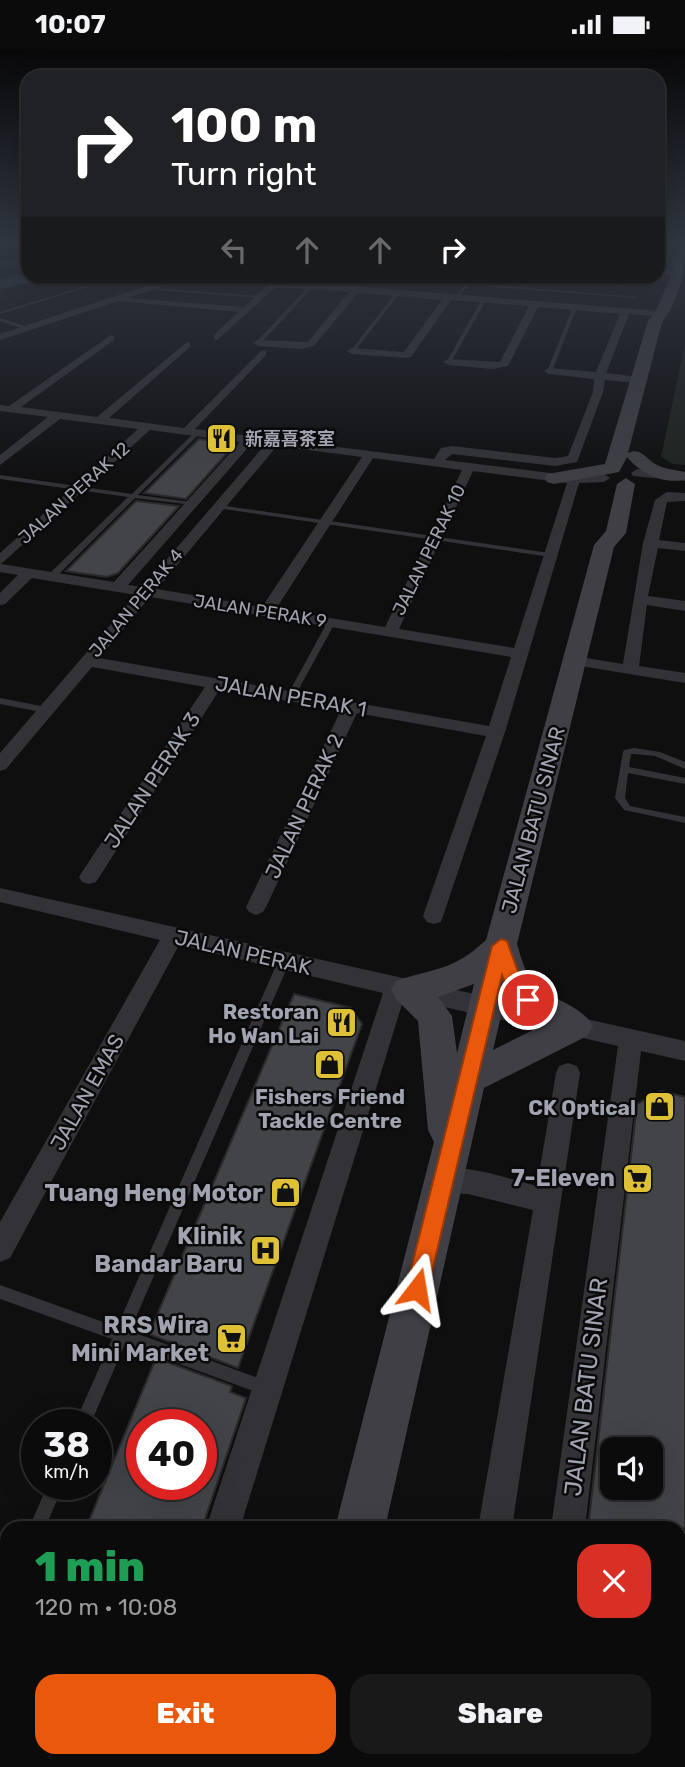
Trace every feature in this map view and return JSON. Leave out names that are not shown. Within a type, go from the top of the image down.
[{"type":"street","points":[[0,337],[34,325]]},
{"type":"street","points":[[217,337],[229,325]]},
{"type":"street","points":[[192,432],[260,348],[301,347],[311,344],[327,325]]},
{"type":"street","points":[[352,351],[407,355],[431,325]]},
{"type":"street","points":[[448,362],[493,366],[504,364],[524,325]]},
{"type":"street","points":[[437,463],[445,451],[453,450],[555,462],[573,459],[598,392],[600,376],[620,325]]},
{"type":"street","name":"JALAN BATU SINAR","points":[[623,475],[618,456],[654,325]]},
{"type":"street","name":"JALAN BATU SINAR","points":[[362,1521],[501,946],[604,545],[615,533],[623,475],[664,325]]},
{"type":"street","points":[[6,409],[111,338]]},
{"type":"street","points":[[100,420],[187,345]]},
{"type":"street","points":[[549,371],[639,380]]},
{"type":"street","points":[[6,409],[554,478],[574,480],[623,475],[650,468],[679,480]]},
{"type":"street","points":[[0,461],[58,415]]},
{"type":"street","name":"JALAN PERAK 12","points":[[0,561],[148,426]]},
{"type":"street","name":"JALAN PERAK 4","points":[[118,587],[249,439]]},
{"type":"street","name":"JALAN PERAK 4","points":[[0,765],[274,442]]},
{"type":"street","points":[[266,613],[370,454]]},
{"type":"street","name":"JALAN PERAK 10","points":[[390,632],[469,467]]},
{"type":"street","points":[[554,478],[623,475],[638,486],[679,480]]},
{"type":"street","points":[[574,480],[597,498]]},
{"type":"street","points":[[434,916],[496,732],[574,480]]},
{"type":"street","points":[[630,669],[639,599],[661,500],[667,496],[685,497]]},
{"type":"street","points":[[650,543],[685,547]]},
{"type":"street","name":"JALAN PERAK 9","points":[[0,568],[520,654]]},
{"type":"street","points":[[0,601],[29,573]]},
{"type":"street","points":[[639,599],[685,606]]},
{"type":"street","name":"JALAN PERAK 1","points":[[86,661],[496,732]]},
{"type":"street","points":[[575,661],[685,678]]},
{"type":"street","name":"JALAN PERAK 3","points":[[89,877],[216,683]]},
{"type":"street","name":"JALAN PERAK 2","points":[[256,907],[352,705]]},
{"type":"street","name":"JALAN PERAK","points":[[0,895],[402,989],[685,1051]]},
{"type":"street","name":"JALAN EMAS","points":[[0,1249],[174,935]]},
{"type":"street","points":[[402,989],[435,986],[459,978],[478,968],[501,946],[507,970],[517,990],[528,1000],[575,1026]]},
{"type":"street","points":[[402,989],[435,1016],[446,1169],[468,1182],[547,1201]]},
{"type":"street","points":[[225,1521],[402,989]]},
{"type":"street","points":[[468,1079],[575,1026]]},
{"type":"street","name":"JALAN BATU SINAR","points":[[569,1521],[631,1038]]},
{"type":"street","points":[[496,1521],[568,1073]]},
{"type":"lane","points":[[18,325],[26,328]]},
{"type":"lane","points":[[260,348],[277,325]]},
{"type":"lane","points":[[352,351],[372,325]]},
{"type":"lane","points":[[448,362],[469,325]]},
{"type":"lane","points":[[549,371],[568,325]]},
{"type":"lane","points":[[52,576],[133,496],[192,432]]},
{"type":"lane","points":[[0,477],[191,504]]},
{"type":"lane","points":[[219,507],[551,555]]},
{"type":"lane","points":[[291,695],[331,623]]},
{"type":"lane","points":[[0,701],[46,710]]},
{"type":"lane","points":[[685,766],[675,760],[632,750],[627,752],[620,798],[626,808],[685,820]]},
{"type":"lane","points":[[624,769],[685,781]]},
{"type":"lane","points":[[89,1409],[284,961]]},
{"type":"lane","points":[[0,1292],[268,1389]]},
{"type":"lane","points":[[40,1521],[49,1500]]},
{"type":"shaded area","points":[[685,343],[685,465],[673,464],[661,457]]},
{"type":"building","points":[[199,439],[235,444],[186,499],[144,493]]},
{"type":"building","points":[[136,501],[179,506],[118,573],[107,577],[66,571]]},
{"type":"building","points":[[294,994],[351,1008],[362,1024],[238,1368],[149,1334]]},
{"type":"building","points":[[661,1091],[685,1097],[685,1521],[589,1521],[637,1104]]},
{"type":"building","points":[[156,1358],[232,1386],[230,1392],[246,1398],[217,1484],[217,1409],[135,1409]]},
{"type":"building","points":[[126,1431],[126,1500],[211,1500],[204,1521],[89,1521],[98,1500],[112,1500],[112,1465]]},
{"type":"place","name":"新嘉喜茶室","points":[[222,439]]},
{"type":"place","name":"Restoran Ho Wan Lai","points":[[342,1023]]},
{"type":"place","name":"Fishers Friend Tackle Centre","points":[[330,1064]]},
{"type":"place","name":"CK Optical","points":[[659,1107]]},
{"type":"place","name":"7-Eleven","points":[[638,1178]]},
{"type":"place","name":"Tuang Heng Motor","points":[[286,1193]]},
{"type":"place","name":"Klinik Bandar Baru","points":[[266,1250]]},
{"type":"place","name":"RRS Wira Mini Market","points":[[232,1339]]},
{"type":"route","points":[[417,1289],[501,946],[513,983],[528,1000]]}]
